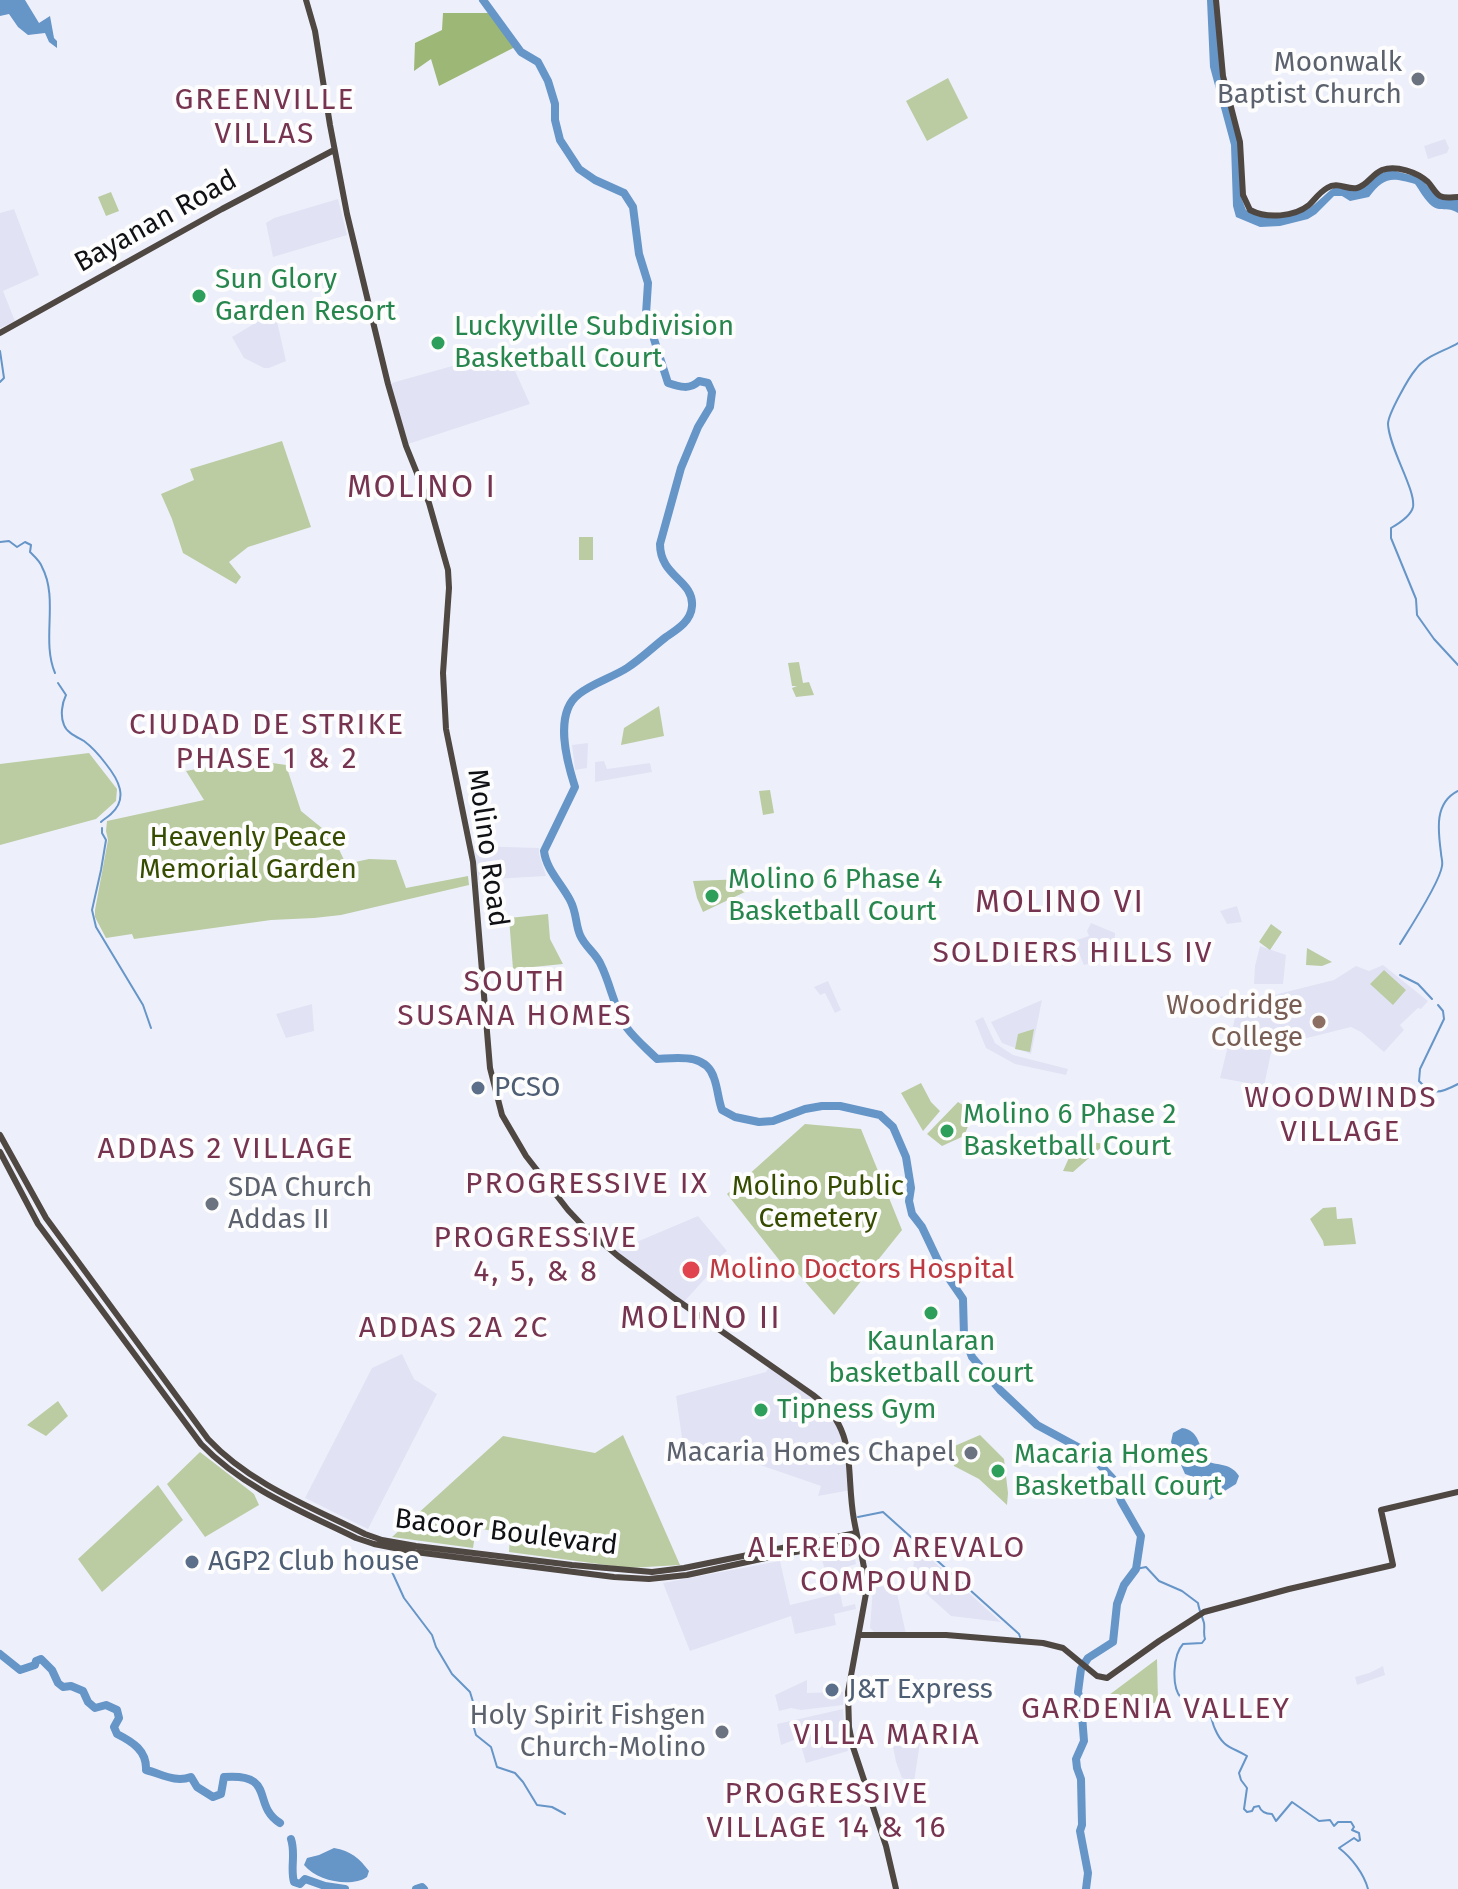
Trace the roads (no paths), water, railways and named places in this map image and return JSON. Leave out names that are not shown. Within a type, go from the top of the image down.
[{"type":"main road","name":"Molino Road","points":[[306,0],[315,31],[347,214],[400,428],[429,503],[448,570],[443,673],[446,729],[473,862],[490,1068],[496,1099],[526,1156],[585,1228],[674,1298],[806,1390],[838,1421],[846,1444],[856,1533],[866,1570],[867,1588],[848,1692],[849,1727],[896,1889]]},
{"type":"main road","points":[[1216,0],[1223,76],[1240,142],[1243,195],[1250,210],[1267,216],[1293,212],[1308,205],[1327,188],[1337,185],[1355,189],[1376,173],[1391,169],[1410,171],[1442,197],[1458,197]]},
{"type":"main road","name":"Bayanan Road","points":[[0,333],[334,150]]},
{"type":"main road","name":"Bacoor Boulevard","points":[[0,1135],[46,1218],[208,1439],[232,1462],[254,1477],[375,1541]]},
{"type":"main road","name":"Bacoor Boulevard","points":[[0,1152],[38,1224],[201,1444],[243,1479],[346,1533],[375,1541],[442,1550],[664,1575],[858,1541]]},
{"type":"main road","points":[[860,1635],[946,1635],[1043,1643],[1063,1648],[1104,1679],[1198,1616],[1289,1589],[1393,1565],[1381,1510],[1458,1492]]},
{"type":"main road","name":"Bacoor Boulevard","points":[[664,1575],[856,1533]]},
{"type":"water","points":[[0,0],[25,0],[39,23],[50,16],[57,48],[49,42],[45,33],[28,35],[9,14],[0,16]]},
{"type":"water","points":[[1207,0],[1214,0],[1220,65],[1240,143],[1241,197],[1246,210],[1270,215],[1304,211],[1337,186],[1351,189],[1391,170],[1419,177],[1440,199],[1458,200],[1458,213],[1431,205],[1415,184],[1389,180],[1369,197],[1350,201],[1334,196],[1308,219],[1280,226],[1260,227],[1236,217],[1231,145],[1210,67]]},
{"type":"water","points":[[1182,1428],[1196,1436],[1206,1461],[1236,1472],[1239,1476],[1236,1484],[1210,1500],[1205,1496],[1202,1480],[1185,1474],[1171,1442],[1173,1433]]},
{"type":"water","points":[[334,1848],[358,1859],[369,1871],[367,1877],[352,1882],[334,1881],[317,1875],[304,1865],[307,1858]]},
{"type":"waterway","points":[[483,0],[521,52],[538,62],[555,104],[560,140],[579,169],[624,193],[633,207],[639,254],[648,283],[646,314],[668,383],[688,387],[699,381],[708,383],[712,392],[710,407],[681,468],[660,544],[665,564],[688,590],[691,611],[683,624],[637,661],[584,690],[571,702],[566,713],[564,738],[575,787],[544,851],[545,858],[570,900],[580,935],[599,961],[627,1028],[657,1059],[690,1059],[705,1064],[714,1078],[722,1110],[735,1117],[759,1122],[773,1121],[805,1109],[840,1106],[880,1115],[893,1127],[906,1157],[912,1214],[922,1227],[941,1267],[963,1299],[964,1336],[972,1357],[1000,1390],[1037,1425],[1089,1453],[1113,1479],[1121,1501],[1141,1536],[1136,1569],[1124,1585],[1117,1604],[1113,1642],[1088,1658],[1081,1669],[1078,1692],[1084,1741],[1076,1759],[1081,1779],[1080,1831],[1088,1873],[1086,1889]]},
{"type":"waterway","points":[[1458,343],[1420,364],[1399,396],[1388,424],[1413,500],[1410,514],[1391,528],[1391,538],[1416,599],[1417,615],[1458,665]]},
{"type":"waterway","points":[[0,351],[4,378],[0,382]]},
{"type":"waterway","points":[[0,542],[9,541],[17,547],[25,542],[31,545],[30,552],[42,567],[49,592],[49,647],[55,673]]},
{"type":"waterway","points":[[58,683],[66,695],[62,714],[65,728],[99,755],[120,789],[120,802],[101,822]]},
{"type":"waterway","points":[[1400,944],[1440,873],[1439,818],[1445,803],[1458,791]]},
{"type":"waterway","points":[[102,828],[106,840],[92,910],[96,927],[143,1005],[151,1028]]},
{"type":"waterway","points":[[1400,975],[1418,984],[1432,999]]},
{"type":"waterway","points":[[1438,1005],[1444,1019],[1420,1069],[1419,1081],[1437,1092],[1458,1084]]},
{"type":"waterway","points":[[858,1517],[883,1512],[1020,1637]]},
{"type":"waterway","points":[[382,1559],[404,1598],[432,1635],[452,1674],[470,1692],[474,1705],[470,1714],[476,1735],[491,1747],[497,1767],[515,1773],[537,1805],[552,1807],[565,1814]]},
{"type":"waterway","points":[[1136,1569],[1146,1567],[1159,1581],[1182,1591],[1198,1603],[1205,1639],[1202,1643],[1183,1644],[1175,1663],[1176,1686],[1181,1698],[1208,1711],[1225,1744],[1247,1756],[1239,1773],[1247,1788],[1244,1809],[1247,1812],[1259,1806],[1264,1812],[1272,1814],[1276,1821],[1292,1802],[1319,1821],[1330,1820],[1334,1826],[1338,1822],[1351,1822],[1352,1830],[1359,1833],[1360,1840],[1354,1838],[1339,1848],[1357,1867],[1368,1889]]},
{"type":"waterway","points":[[0,1654],[20,1670],[35,1665],[41,1659],[63,1687],[71,1686],[83,1691],[95,1708],[106,1705],[117,1710],[119,1718],[114,1727],[117,1734],[138,1748],[144,1757],[146,1770],[174,1778],[191,1777],[197,1787],[213,1797],[221,1794],[224,1777],[251,1780],[261,1792],[271,1816],[280,1823]]},
{"type":"waterway","points":[[291,1839],[294,1882],[300,1884],[305,1879],[345,1889]]},
{"type":"waterway","points":[[416,1889],[424,1889]]},
{"type":"place","name":"Moonwalk Baptist Church","points":[[1418,79]]},
{"type":"place","name":"Sun Glory Garden Resort","points":[[199,296]]},
{"type":"place","name":"Luckyville Subdivision Basketball Court","points":[[438,343]]},
{"type":"place","name":"Molino 6 Phase 4 Basketball Court","points":[[712,896]]},
{"type":"place","name":"Woodridge College","points":[[1319,1022]]},
{"type":"place","name":"PCSO","points":[[478,1088]]},
{"type":"place","name":"Molino 6 Phase 2 Basketball Court","points":[[947,1131]]},
{"type":"place","name":"SDA Church Addas II","points":[[212,1204]]},
{"type":"place","name":"Molino Doctors Hospital","points":[[691,1270]]},
{"type":"place","name":"Kaunlaran basketball court","points":[[931,1313]]},
{"type":"place","name":"Tipness Gym","points":[[761,1410]]},
{"type":"place","name":"Macaria Homes Chapel","points":[[971,1453]]},
{"type":"place","name":"Macaria Homes Basketball Court","points":[[998,1471]]},
{"type":"place","name":"AGP2 Club house","points":[[192,1562]]},
{"type":"place","name":"J&T Express","points":[[832,1690]]},
{"type":"place","name":"Holy Spirit Fishgen Church-Molino","points":[[722,1732]]},
{"type":"district","name":"GREENVILLE VILLAS","points":[[265,118]]},
{"type":"district","name":"MOLINO I","points":[[422,488]]},
{"type":"district","name":"CIUDAD DE STRIKE PHASE 1 & 2","points":[[267,743]]},
{"type":"district","name":"MOLINO VI","points":[[1060,903]]},
{"type":"district","name":"SOLDIERS HILLS IV","points":[[1073,954]]},
{"type":"district","name":"SOUTH SUSANA HOMES","points":[[515,1000]]},
{"type":"district","name":"WOODWINDS VILLAGE","points":[[1341,1116]]},
{"type":"district","name":"ADDAS 2 VILLAGE","points":[[226,1150]]},
{"type":"district","name":"PROGRESSIVE IX","points":[[587,1185]]},
{"type":"district","name":"PROGRESSIVE 4, 5, & 8","points":[[536,1256]]},
{"type":"district","name":"MOLINO II","points":[[701,1319]]},
{"type":"district","name":"ADDAS 2A 2C","points":[[454,1329]]},
{"type":"district","name":"ALFREDO AREVALO COMPOUND","points":[[887,1566]]},
{"type":"district","name":"GARDENIA VALLEY","points":[[1156,1710]]},
{"type":"district","name":"VILLA MARIA","points":[[887,1736]]},
{"type":"district","name":"PROGRESSIVE VILLAGE 14 & 16","points":[[827,1812]]},
{"type":"park label","name":"Heavenly Peace Memorial Garden","points":[[248,854]]},
{"type":"park label","name":"Molino Public Cemetery","points":[[818,1203]]}]
